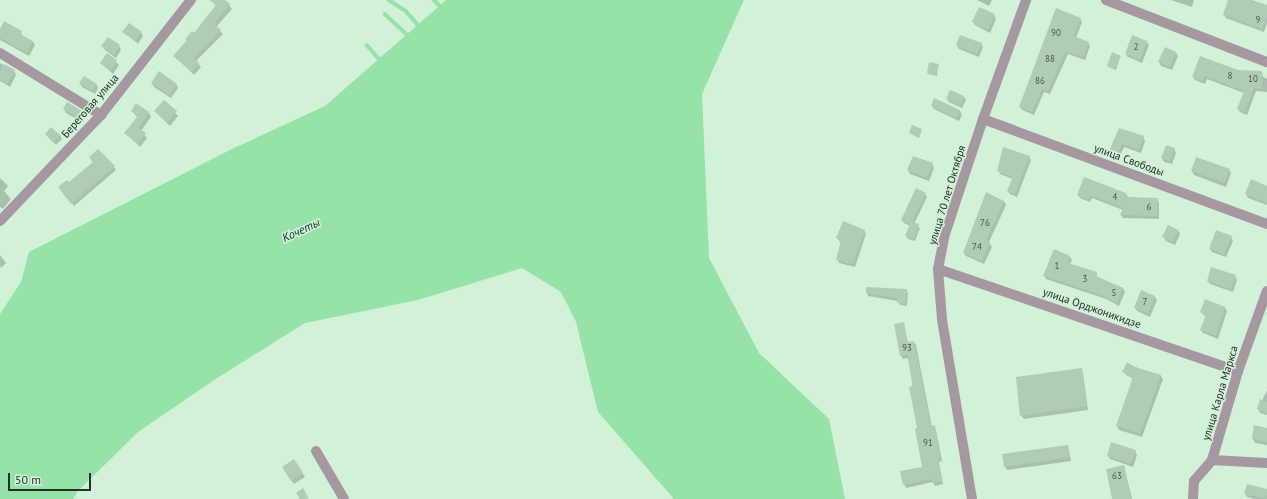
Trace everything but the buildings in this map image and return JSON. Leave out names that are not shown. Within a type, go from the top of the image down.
[{"type":"street","name":"Береговая улица","points":[[0,221],[101,115],[191,0]]},
{"type":"street","name":"улица 70 лет Октября","points":[[972,499],[942,319],[938,269],[944,237],[983,119],[1026,0]]},
{"type":"street","points":[[1106,0],[1267,62]]},
{"type":"street","points":[[0,53],[101,115]]},
{"type":"street","name":"улица Свободы","points":[[983,119],[1267,224]]},
{"type":"street","name":"улица Орджоникидзе","points":[[938,269],[1238,371]]},
{"type":"street","name":"улица Карла Маркса","points":[[1193,499],[1194,481],[1212,460],[1238,371],[1267,291]]},
{"type":"street","points":[[316,451],[344,499]]},
{"type":"street","points":[[1212,460],[1267,463]]},
{"type":"water","name":"Кочеты","points":[[446,0],[744,0],[702,94],[709,258],[759,353],[829,419],[845,499],[674,499],[598,412],[576,322],[561,292],[522,268],[418,300],[305,323],[214,380],[138,432],[78,491],[73,499],[0,499],[0,314],[21,282],[29,252],[232,149],[325,106]]},
{"type":"waterway","points":[[389,0],[406,11],[421,28]]},
{"type":"waterway","points":[[434,0],[443,9]]},
{"type":"waterway","points":[[385,14],[409,36]]},
{"type":"waterway","points":[[367,45],[381,61]]}]
